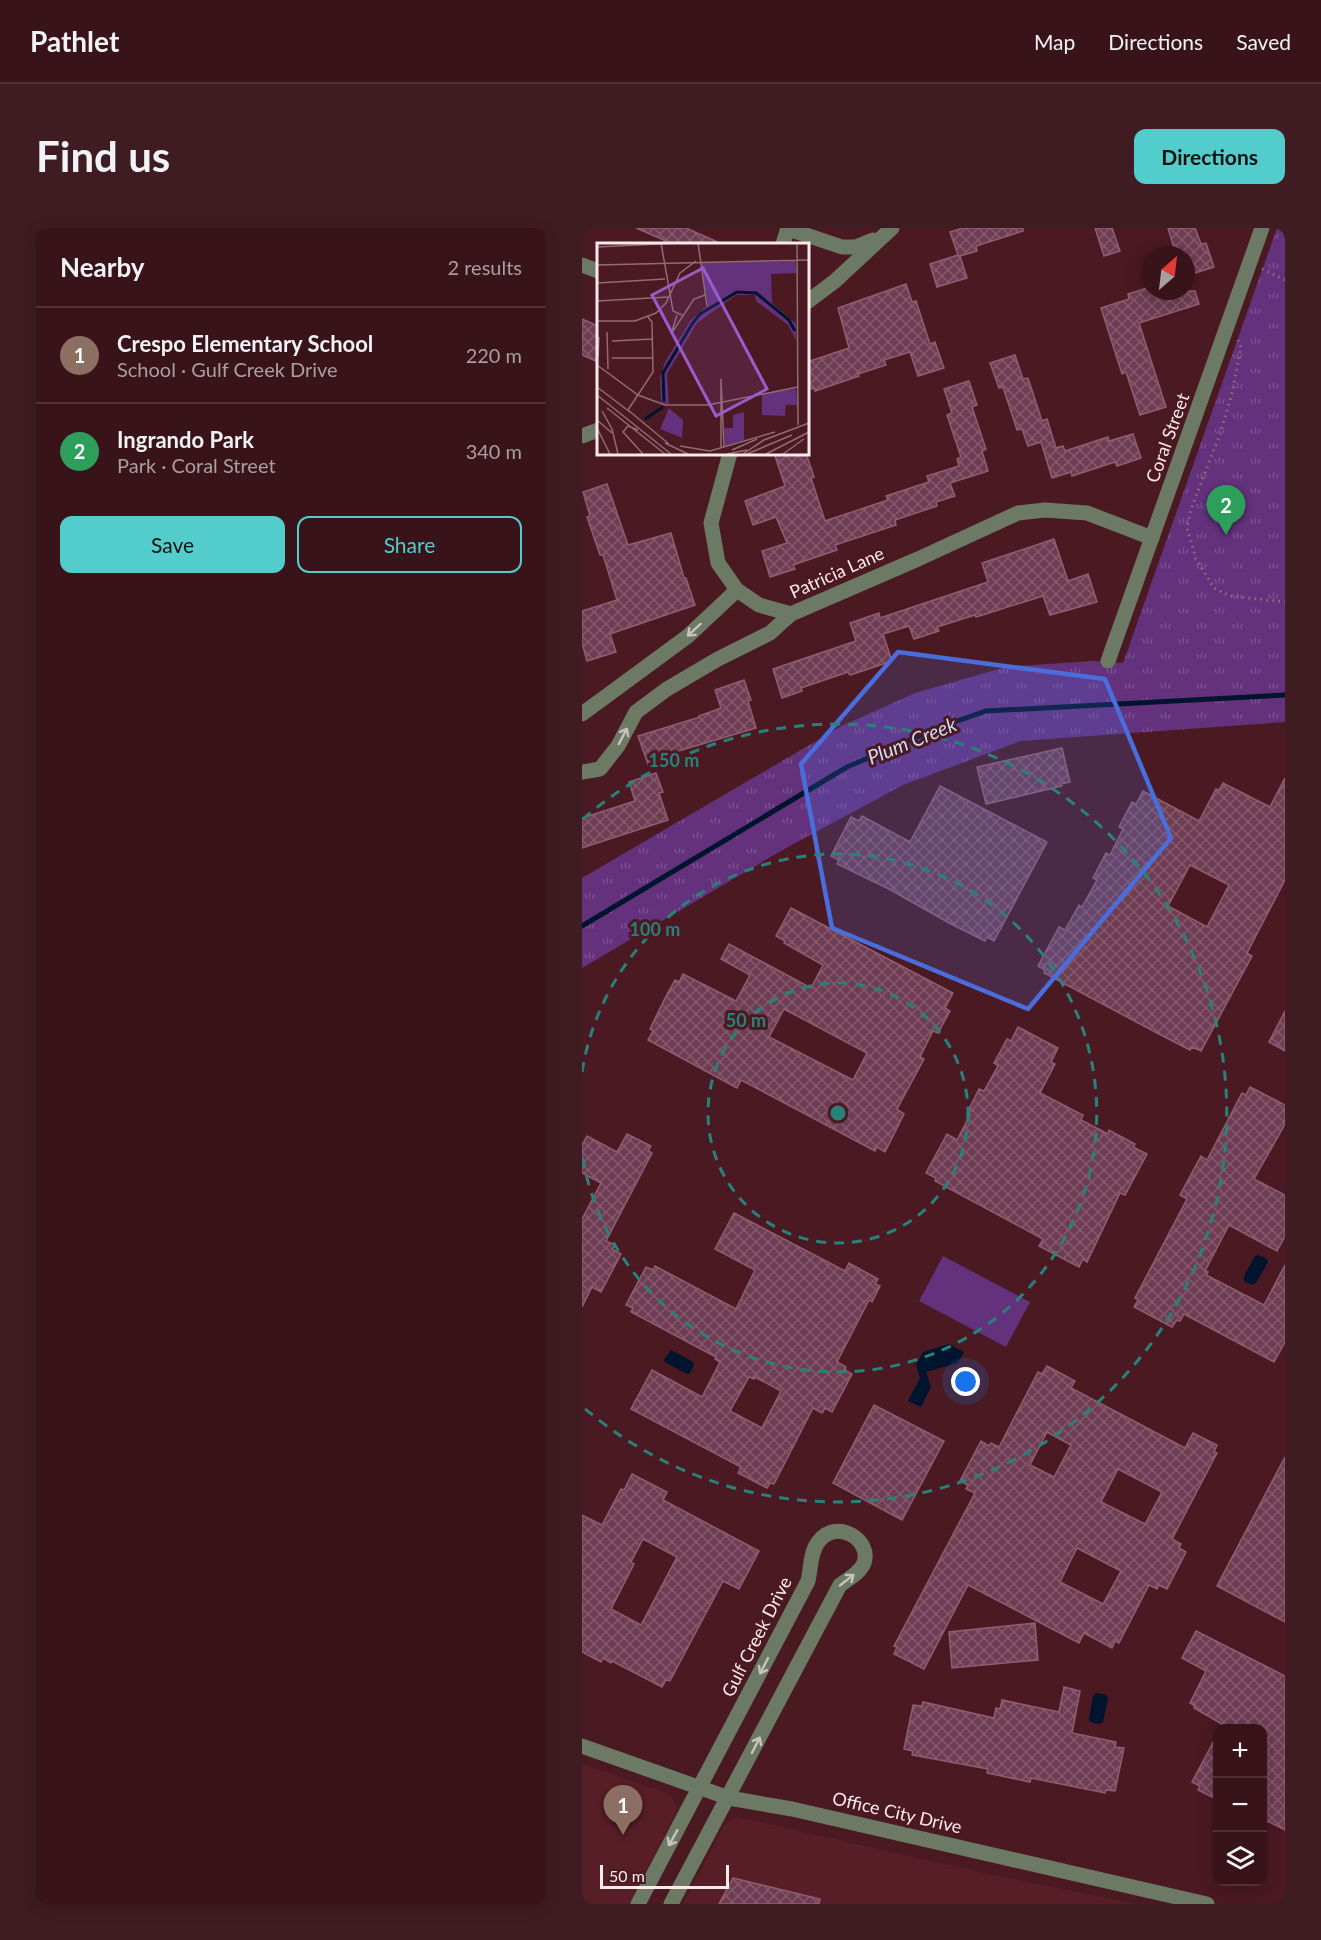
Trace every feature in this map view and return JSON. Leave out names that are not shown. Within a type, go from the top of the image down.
[{"type":"street","points":[[783,243],[788,228],[842,247],[856,247],[886,233]]},
{"type":"street","name":"Coral Street","points":[[1108,661],[1262,228]]},
{"type":"street","points":[[808,301],[835,281],[886,233]]},
{"type":"street","points":[[582,265],[597,271]]},
{"type":"street","points":[[582,436],[597,430]]},
{"type":"street","points":[[730,454],[711,523],[718,562],[737,590],[759,605],[791,614]]},
{"type":"street","name":"Patricia Lane","points":[[582,772],[600,769],[618,746],[636,712],[667,689],[770,633],[791,614],[1018,513],[1045,510],[1087,513],[1152,538]]},
{"type":"street","points":[[582,714],[688,636],[737,590]]},
{"type":"street","name":"Gulf Creek Drive","points":[[638,1904],[808,1581],[817,1542],[828,1533],[840,1530],[851,1534],[864,1550],[865,1561],[855,1575],[840,1585],[671,1904]]},
{"type":"street","name":"Office City Drive","points":[[582,1746],[729,1797],[792,1809],[1207,1904]]},
{"type":"path","points":[[1250,264],[1285,280]]},
{"type":"path","points":[[1230,322],[1241,347],[1232,393],[1220,434],[1191,509],[1187,528],[1196,559],[1214,588],[1230,596],[1285,602]]},
{"type":"highlighted area","points":[[898,652],[1105,679],[1171,838],[1028,1009],[832,928],[801,764]]},
{"type":"shaded area","points":[[582,1764],[662,1791],[671,1796],[676,1805],[676,1813],[629,1904],[582,1904]]},
{"type":"shaded area","points":[[738,1817],[979,1872],[1136,1904],[683,1904],[724,1826],[730,1820]]},
{"type":"green space","points":[[1277,228],[1285,228],[1285,722],[1021,741],[903,785],[786,848],[582,968],[582,878],[842,726],[915,693],[1006,667],[1093,661],[1123,663]]},
{"type":"green space","points":[[943,1256],[1030,1302],[1006,1347],[919,1301]]},
{"type":"water","points":[[1259,1255],[1268,1262],[1256,1283],[1252,1285],[1244,1281],[1244,1276],[1255,1256]]},
{"type":"water","points":[[949,1344],[964,1352],[958,1363],[926,1372],[931,1387],[921,1407],[908,1401],[920,1378],[916,1365],[923,1352]]},
{"type":"water","points":[[671,1350],[693,1362],[690,1373],[687,1374],[665,1362]]},
{"type":"water","points":[[1096,1693],[1106,1695],[1108,1698],[1103,1722],[1100,1724],[1090,1722],[1089,1719],[1093,1696]]},
{"type":"building","points":[[636,228],[686,228],[720,243],[671,243]]},
{"type":"building","points":[[963,228],[1023,228],[1023,231],[976,246],[977,251],[960,256],[967,278],[937,287],[930,264],[958,255],[950,232]]},
{"type":"building","points":[[1095,228],[1112,228],[1120,251],[1104,256]]},
{"type":"building","points":[[1168,228],[1195,228],[1201,244],[1206,243],[1214,267],[1195,273],[1195,246],[1173,246]]},
{"type":"building","points":[[906,284],[912,302],[916,301],[930,344],[935,342],[944,368],[918,376],[910,352],[884,360],[886,365],[858,374],[859,376],[815,391],[814,388],[808,390],[808,362],[849,348],[838,308]]},
{"type":"building","points":[[1141,290],[1141,300],[1195,300],[1195,291],[1199,304],[1139,323],[1166,407],[1140,415],[1126,372],[1122,374],[1101,308],[1129,299],[1128,294]]},
{"type":"building","points":[[582,319],[597,326],[597,362],[582,355]]},
{"type":"building","points":[[1015,355],[1023,379],[1028,378],[1042,421],[1047,419],[1056,448],[1063,446],[1065,451],[1108,437],[1109,441],[1133,434],[1141,458],[1117,466],[1115,462],[1072,476],[1071,472],[1052,478],[1041,442],[1028,446],[1022,429],[1017,430],[1003,387],[999,388],[990,363]]},
{"type":"building","points":[[969,381],[977,405],[972,407],[986,449],[982,451],[988,471],[950,483],[955,496],[936,502],[937,506],[895,520],[896,525],[835,545],[837,550],[793,565],[795,569],[770,577],[762,551],[787,543],[776,517],[753,525],[745,501],[785,486],[774,454],[806,454],[814,477],[811,478],[825,521],[888,500],[886,496],[929,482],[927,476],[959,466],[957,459],[961,457],[947,415],[952,413],[944,389]]},
{"type":"building","points":[[607,484],[628,545],[671,533],[684,578],[686,578],[695,605],[610,634],[616,652],[587,661],[582,643],[582,611],[617,600],[603,555],[600,555],[587,517],[590,516],[583,492]]},
{"type":"building","points":[[1054,539],[1068,581],[1088,574],[1097,602],[1050,615],[1043,596],[937,627],[939,631],[914,639],[909,626],[883,634],[892,661],[850,675],[848,672],[801,688],[802,691],[782,698],[773,669],[856,641],[850,623],[879,613],[880,618],[988,582],[982,563]]},
{"type":"building","points":[[744,680],[751,700],[748,701],[756,728],[665,755],[666,758],[648,764],[638,736],[700,717],[721,708],[715,690]]},
{"type":"building","points":[[1062,748],[1070,782],[1061,784],[1062,786],[986,804],[977,767]]},
{"type":"building","points":[[656,773],[663,792],[659,793],[668,820],[582,848],[582,818],[635,801],[629,782]]},
{"type":"building","points":[[1285,778],[1285,880],[1247,953],[1252,956],[1201,1051],[1192,1047],[1190,1050],[1159,1034],[1044,973],[1045,970],[1038,966],[1059,927],[1065,930],[1079,905],[1082,907],[1097,880],[1093,878],[1106,853],[1110,855],[1123,829],[1119,827],[1132,802],[1136,804],[1143,791],[1199,821],[1216,789],[1219,790],[1223,783],[1270,807]],"holes":[[[1190,865],[1229,885],[1207,927],[1168,906]]]},
{"type":"building","points":[[940,786],[1047,842],[994,941],[987,937],[985,941],[951,924],[889,889],[837,864],[839,860],[831,856],[851,817],[859,821],[862,816],[910,842]]},
{"type":"building","points":[[791,908],[953,993],[945,1008],[950,1011],[938,1033],[933,1031],[920,1057],[924,1059],[897,1109],[904,1114],[885,1152],[877,1147],[875,1151],[741,1080],[737,1088],[648,1040],[653,1031],[650,1029],[665,998],[675,980],[679,982],[683,974],[736,1001],[750,975],[721,959],[729,944],[811,988],[823,965],[776,936]],"holes":[[[784,1009],[867,1053],[853,1080],[769,1037]]]},
{"type":"building","points":[[1285,1011],[1285,1051],[1269,1042]]},
{"type":"building","points":[[1018,1027],[1058,1048],[1051,1062],[1055,1064],[1040,1093],[1083,1115],[1081,1120],[1108,1134],[1109,1130],[1135,1144],[1133,1147],[1147,1154],[1125,1195],[1120,1193],[1087,1262],[1083,1259],[1079,1267],[1039,1246],[1043,1239],[935,1181],[936,1178],[926,1173],[947,1134],[957,1140],[970,1115],[967,1113],[979,1089],[984,1091],[998,1066],[994,1063],[1007,1039],[1011,1041]]},
{"type":"building","points":[[1250,1087],[1285,1105],[1285,1124],[1254,1179],[1285,1195],[1285,1236],[1277,1251],[1229,1225],[1205,1271],[1208,1272],[1206,1275],[1264,1305],[1285,1265],[1285,1342],[1274,1362],[1184,1314],[1180,1321],[1177,1320],[1172,1327],[1134,1307],[1138,1300],[1135,1298],[1187,1199],[1180,1195],[1201,1156],[1207,1160],[1242,1093],[1246,1095]]},
{"type":"building","points":[[627,1134],[651,1146],[648,1151],[652,1153],[606,1241],[615,1245],[612,1249],[621,1254],[601,1292],[592,1287],[582,1307],[582,1219],[601,1183],[582,1173],[582,1145],[587,1136],[617,1152]]},
{"type":"building","points":[[734,1213],[845,1271],[849,1263],[878,1279],[875,1284],[880,1286],[872,1302],[869,1300],[837,1362],[852,1374],[832,1412],[825,1408],[822,1413],[813,1408],[774,1484],[770,1483],[767,1488],[738,1473],[741,1467],[631,1409],[652,1370],[702,1397],[720,1362],[715,1359],[716,1357],[631,1312],[633,1308],[626,1305],[646,1267],[653,1270],[655,1266],[736,1309],[755,1270],[715,1249]],"holes":[[[749,1377],[754,1379],[755,1377],[781,1391],[762,1428],[730,1411]]]},
{"type":"building","points":[[1047,1366],[1075,1381],[1071,1388],[1185,1448],[1193,1433],[1217,1445],[1214,1452],[1217,1453],[1172,1539],[1181,1544],[1179,1548],[1186,1552],[1167,1589],[1159,1585],[1157,1589],[1149,1585],[1119,1643],[1115,1641],[1112,1648],[1084,1633],[1079,1643],[968,1585],[924,1669],[894,1654],[897,1647],[894,1646],[975,1493],[966,1489],[968,1485],[960,1481],[981,1441],[989,1446],[991,1443],[999,1447],[1038,1372],[1042,1374]],"holes":[[[1047,1432],[1071,1445],[1054,1477],[1030,1465]],[[1118,1469],[1162,1492],[1145,1524],[1101,1502]],[[1077,1548],[1121,1571],[1103,1604],[1060,1582]]]},
{"type":"building","points":[[874,1405],[944,1441],[902,1520],[833,1483]]},
{"type":"building","points":[[1285,1457],[1285,1622],[1217,1586]]},
{"type":"building","points":[[632,1474],[667,1492],[663,1500],[759,1551],[739,1589],[723,1581],[670,1681],[666,1680],[662,1687],[612,1661],[611,1663],[603,1658],[601,1662],[582,1652],[582,1515],[602,1525],[621,1489],[624,1490]],"holes":[[[643,1539],[677,1557],[641,1625],[611,1609],[634,1564],[631,1562]]]},
{"type":"building","points":[[1035,1623],[1038,1660],[952,1668],[949,1632]]},
{"type":"building","points":[[1196,1631],[1285,1676],[1285,1830],[1267,1821],[1267,1724],[1222,1724],[1194,1708],[1195,1706],[1190,1703],[1206,1671],[1182,1658]]},
{"type":"building","points":[[1064,1687],[1080,1691],[1072,1733],[1116,1742],[1115,1747],[1124,1748],[1115,1791],[1106,1790],[1105,1793],[1031,1778],[1030,1782],[987,1773],[988,1769],[912,1755],[913,1751],[904,1749],[913,1705],[922,1706],[923,1702],[994,1718],[996,1708],[1000,1709],[1002,1700],[1059,1712]]},
{"type":"building","points":[[1213,1742],[1213,1798],[1198,1790],[1200,1786],[1192,1782]]},
{"type":"building","points":[[733,1878],[820,1899],[819,1904],[719,1904]]},
{"type":"waterway","name":"Plum Creek","points":[[582,926],[847,767],[940,727],[986,711],[1285,695]]},
{"type":"place","name":"Ingrando Park","points":[[1226,535]]},
{"type":"place","name":"Crespo Elementary School","points":[[623,1835]]}]
